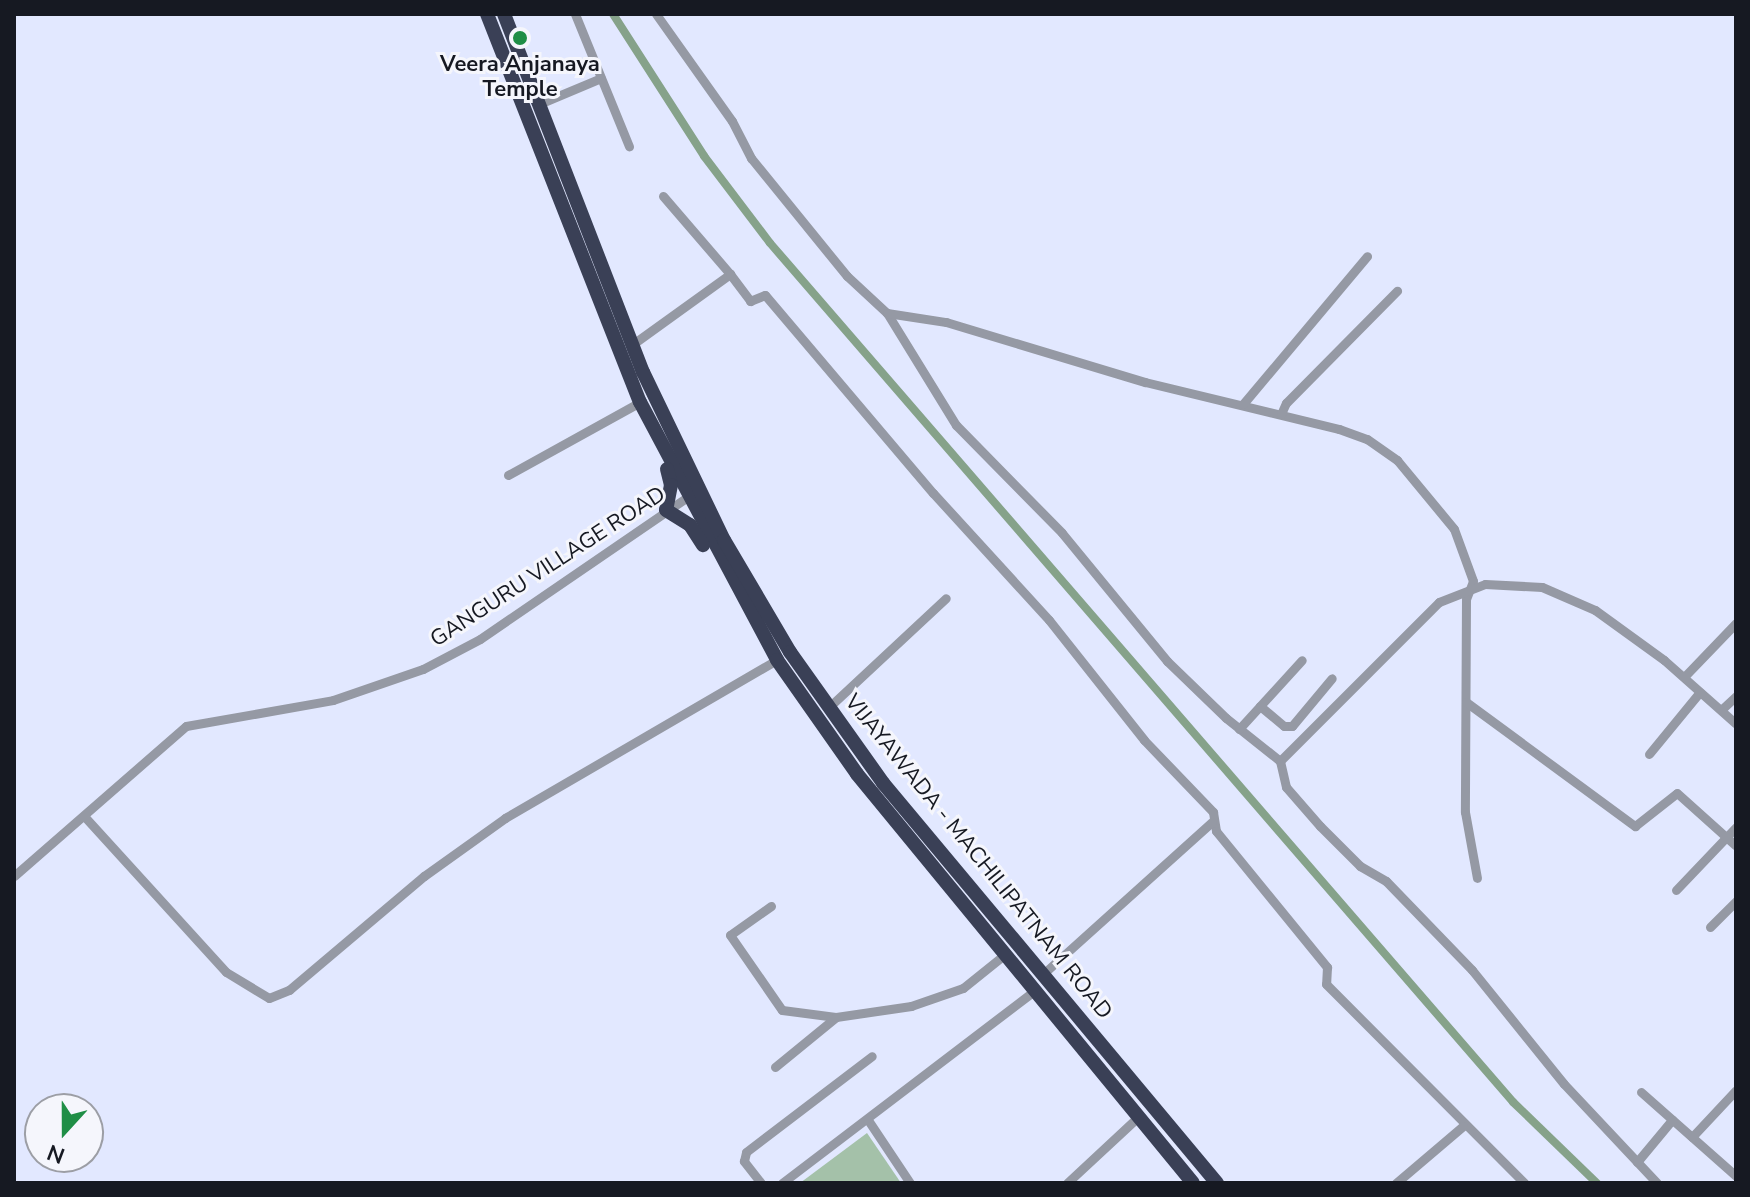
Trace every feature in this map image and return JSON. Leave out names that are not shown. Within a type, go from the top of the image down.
[{"type":"highway","name":"VIJAYAWADA - MACHILIPATNAM ROAD","points":[[487,14],[640,402],[687,497],[777,660],[857,774],[1003,956],[1193,1183]]},
{"type":"highway","name":"VIJAYAWADA - MACHILIPATNAM ROAD","points":[[504,14],[648,383],[724,540],[828,708],[1217,1183]]},
{"type":"highway","points":[[648,383],[655,413],[689,487],[687,497]]},
{"type":"highway","points":[[647,416],[671,485],[666,510],[690,525],[728,588],[742,600]]},
{"type":"street","points":[[575,14],[629,146]]},
{"type":"street","points":[[656,14],[707,93],[732,121],[751,158],[847,276],[887,313],[956,425],[1062,533],[1167,661],[1239,729],[1280,761],[1286,787],[1320,826],[1360,866],[1386,881],[1472,970],[1564,1084],[1657,1183]]},
{"type":"street","points":[[539,104],[601,78]]},
{"type":"street","points":[[663,196],[750,301],[765,295],[774,305],[933,493],[1041,611],[1144,740],[1213,812],[1212,822],[1043,974]]},
{"type":"street","points":[[1243,404],[1367,256]]},
{"type":"street","points":[[633,344],[730,274]]},
{"type":"street","points":[[1281,414],[1286,403],[1397,291]]},
{"type":"street","points":[[887,313],[946,322],[1145,382],[1281,414],[1367,439],[1397,460],[1454,529],[1473,586],[1466,599],[1465,812],[1477,878]]},
{"type":"street","points":[[508,475],[640,402]]},
{"type":"street","name":"GANGURU VILLAGE ROAD","points":[[14,876],[186,726],[333,700],[423,669],[480,639],[687,497]]},
{"type":"street","points":[[1280,761],[1439,602],[1473,586],[1525,583],[1557,591],[1611,620],[1684,677],[1736,724]]},
{"type":"street","points":[[828,708],[946,598]]},
{"type":"street","points":[[1684,677],[1734,629]]},
{"type":"street","points":[[84,816],[226,972],[269,998],[289,990],[424,876],[505,818],[777,660]]},
{"type":"street","points":[[1239,729],[1302,660]]},
{"type":"street","points":[[1260,706],[1284,726],[1292,726],[1332,678]]},
{"type":"street","points":[[1649,754],[1700,692]]},
{"type":"street","points":[[1721,710],[1736,696]]},
{"type":"street","points":[[1466,702],[1635,826],[1677,793],[1736,846]]},
{"type":"street","points":[[1212,822],[1327,967],[1326,984],[1463,1126],[1524,1183]]},
{"type":"street","points":[[1676,890],[1736,827]]},
{"type":"street","points":[[1710,927],[1736,901]]},
{"type":"street","points":[[771,906],[730,935],[782,1010],[836,1017],[911,1006],[951,993],[1003,956]]},
{"type":"street","points":[[782,1183],[1033,992]]},
{"type":"street","points":[[775,1067],[836,1017]]},
{"type":"street","points":[[761,1183],[749,1168],[746,1152],[872,1056]]},
{"type":"street","points":[[1692,1137],[1736,1090]]},
{"type":"street","points":[[1641,1092],[1734,1169]]},
{"type":"street","points":[[1067,1183],[1137,1118]]},
{"type":"street","points":[[868,1120],[910,1183]]},
{"type":"street","points":[[1637,1162],[1672,1120]]},
{"type":"street","points":[[1396,1183],[1463,1126]]},
{"type":"green space","points":[[867,1133],[901,1183],[800,1183]]},
{"type":"waterway","points":[[613,14],[704,156],[770,243],[1513,1102],[1597,1183]]},
{"type":"place","name":"Veera Anjanaya Temple","points":[[520,38]]}]
